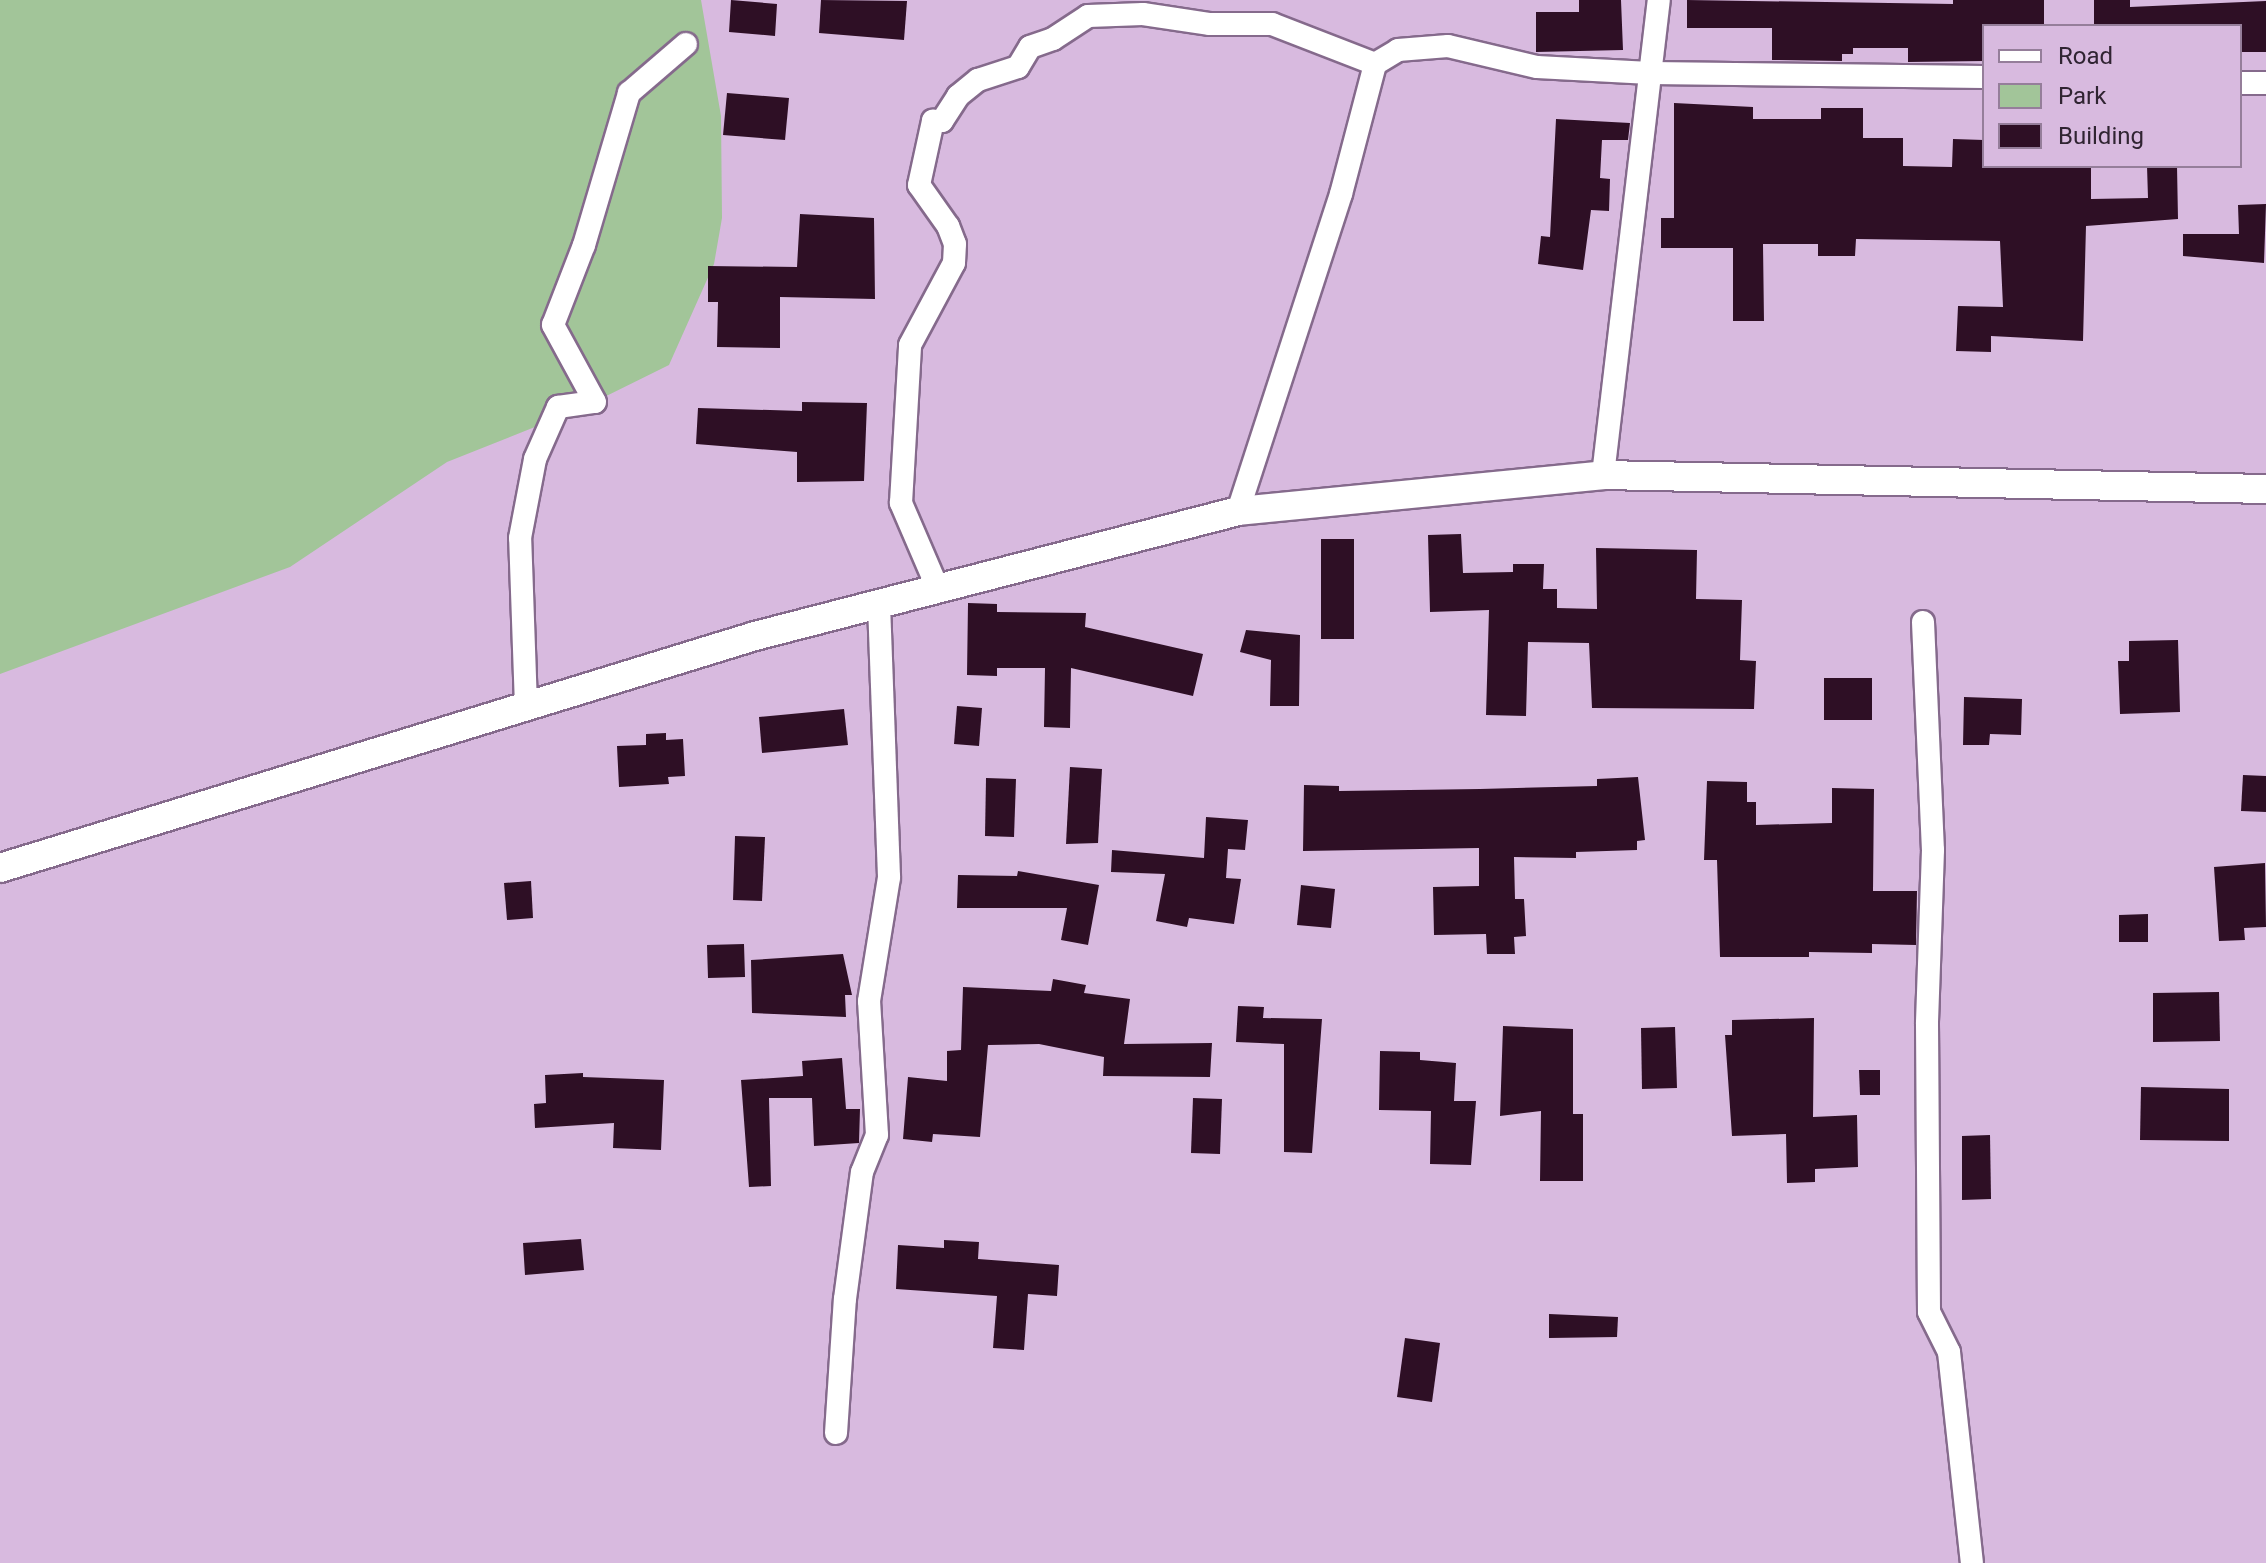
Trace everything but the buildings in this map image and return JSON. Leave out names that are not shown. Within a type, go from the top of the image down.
[{"type":"street","points":[[1603,475],[1659,0]]},
{"type":"street","points":[[938,589],[901,503],[910,345],[954,263],[955,244],[948,226],[919,185],[933,121],[942,121],[958,96],[978,80],[1018,67],[1030,47],[1053,39],[1088,16],[1143,14],[1210,24],[1272,24],[1375,64]]},
{"type":"street","points":[[526,706],[520,538],[535,459],[558,407],[595,402],[553,325],[584,245],[629,93],[686,44]]},
{"type":"street","points":[[1238,511],[1288,367],[1375,64],[1398,50],[1448,46],[1537,67],[1650,73],[1982,77]]},
{"type":"street","points":[[2242,83],[2266,83]]},
{"type":"street","points":[[0,868],[526,706],[879,604],[1238,511],[1603,475],[2266,489]]},
{"type":"street","points":[[836,1433],[845,1299],[862,1172],[877,1135],[869,1001],[889,877],[879,604]]},
{"type":"street","points":[[1923,622],[1933,850],[1927,1024],[1929,1312],[1949,1352],[1972,1563]]},
{"type":"green space","points":[[0,0],[701,0],[721,116],[722,218],[714,264],[669,365],[580,409],[447,462],[290,567],[0,674]]}]
